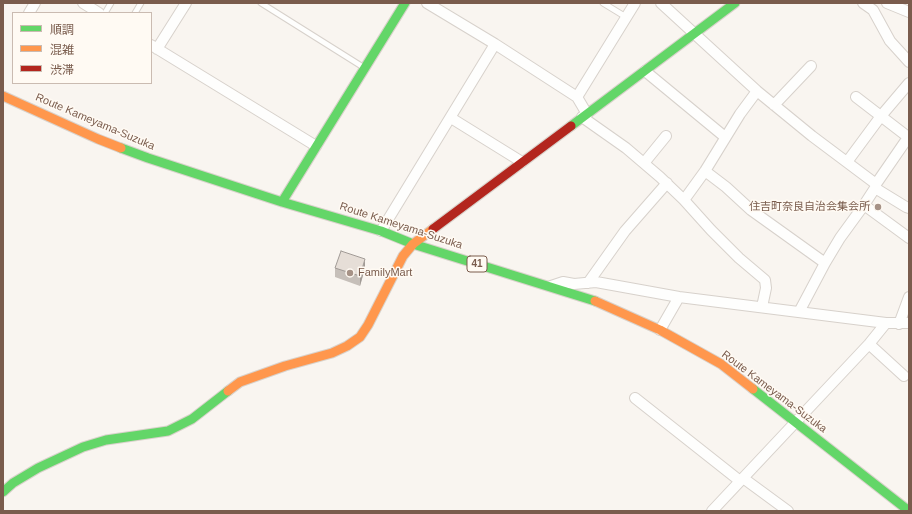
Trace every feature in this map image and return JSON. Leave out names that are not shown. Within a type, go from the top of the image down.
[{"type":"street","points":[[30,12],[35,3]]},
{"type":"street","points":[[83,3],[97,12]]},
{"type":"street","points":[[186,3],[154,47],[316,146]]},
{"type":"street","points":[[282,202],[405,3]]},
{"type":"street","points":[[427,3],[495,44],[577,97],[585,116],[667,183],[734,253],[765,280],[766,288],[762,307]]},
{"type":"street","points":[[577,97],[634,3]]},
{"type":"street","points":[[661,3],[757,91],[875,186],[909,208]]},
{"type":"street","points":[[3,492],[33,471],[71,452],[106,440],[168,431],[192,419],[240,382],[285,366],[340,351],[360,337],[403,256],[413,244],[735,3]]},
{"type":"street","points":[[863,3],[873,10],[890,41],[909,62]]},
{"type":"street","points":[[887,3],[909,12]]},
{"type":"street","points":[[381,231],[495,44]]},
{"type":"street","points":[[774,105],[811,66]]},
{"type":"street","points":[[645,71],[725,137]]},
{"type":"street","points":[[846,162],[881,116],[909,83]]},
{"type":"street","points":[[684,200],[757,91]]},
{"type":"street","name":"Route Kameyama-Suzuka","points":[[3,96],[98,139],[148,158],[282,202],[381,231],[413,244],[591,299],[660,330],[721,364],[909,511]]},
{"type":"street","points":[[799,312],[840,238],[864,205],[908,136],[856,97]]},
{"type":"street","points":[[450,118],[522,162]]},
{"type":"street","points":[[644,163],[666,136]]},
{"type":"street","points":[[704,171],[726,187],[751,210],[825,263]]},
{"type":"street","points":[[588,283],[625,231],[667,183]]},
{"type":"street","points":[[864,205],[909,238]]},
{"type":"street","points":[[551,286],[563,282],[574,284],[596,282],[680,297],[886,323],[904,323],[909,297]]},
{"type":"street","points":[[660,330],[680,297]]},
{"type":"street","points":[[712,511],[869,344],[886,323]]},
{"type":"street","points":[[869,344],[906,377]]},
{"type":"street","points":[[635,398],[741,479],[788,511]]},
{"type":"lane","points":[[106,12],[111,3]]},
{"type":"lane","points":[[136,12],[141,3]]},
{"type":"lane","points":[[261,3],[364,68]]},
{"type":"lane","points":[[603,3],[626,17]]},
{"type":"building","points":[[341,251],[365,259],[360,276],[335,268]]},
{"type":"traffic: fast","points":[[282,202],[405,3]]},
{"type":"traffic: fast","points":[[571,126],[735,3]]},
{"type":"traffic: fast","points":[[121,148],[282,202],[381,231],[413,244],[595,301]]},
{"type":"traffic: fast","points":[[753,389],[909,511]]},
{"type":"traffic: fast","points":[[3,492],[13,483],[38,468],[83,447],[106,440],[168,431],[192,419],[228,391]]},
{"type":"traffic: slow","points":[[3,96],[121,148]]},
{"type":"traffic: slow","points":[[228,391],[240,382],[285,366],[332,353],[347,346],[360,337],[368,325],[403,256],[413,244],[433,229]]},
{"type":"traffic: slow","points":[[595,301],[660,330],[721,364],[753,389]]},
{"type":"traffic: jam","points":[[433,229],[571,126]]},
{"type":"place","name":"住吉町奈良自治会集会所","points":[[878,207]]},
{"type":"place","name":"FamilyMart","points":[[350,273]]}]
